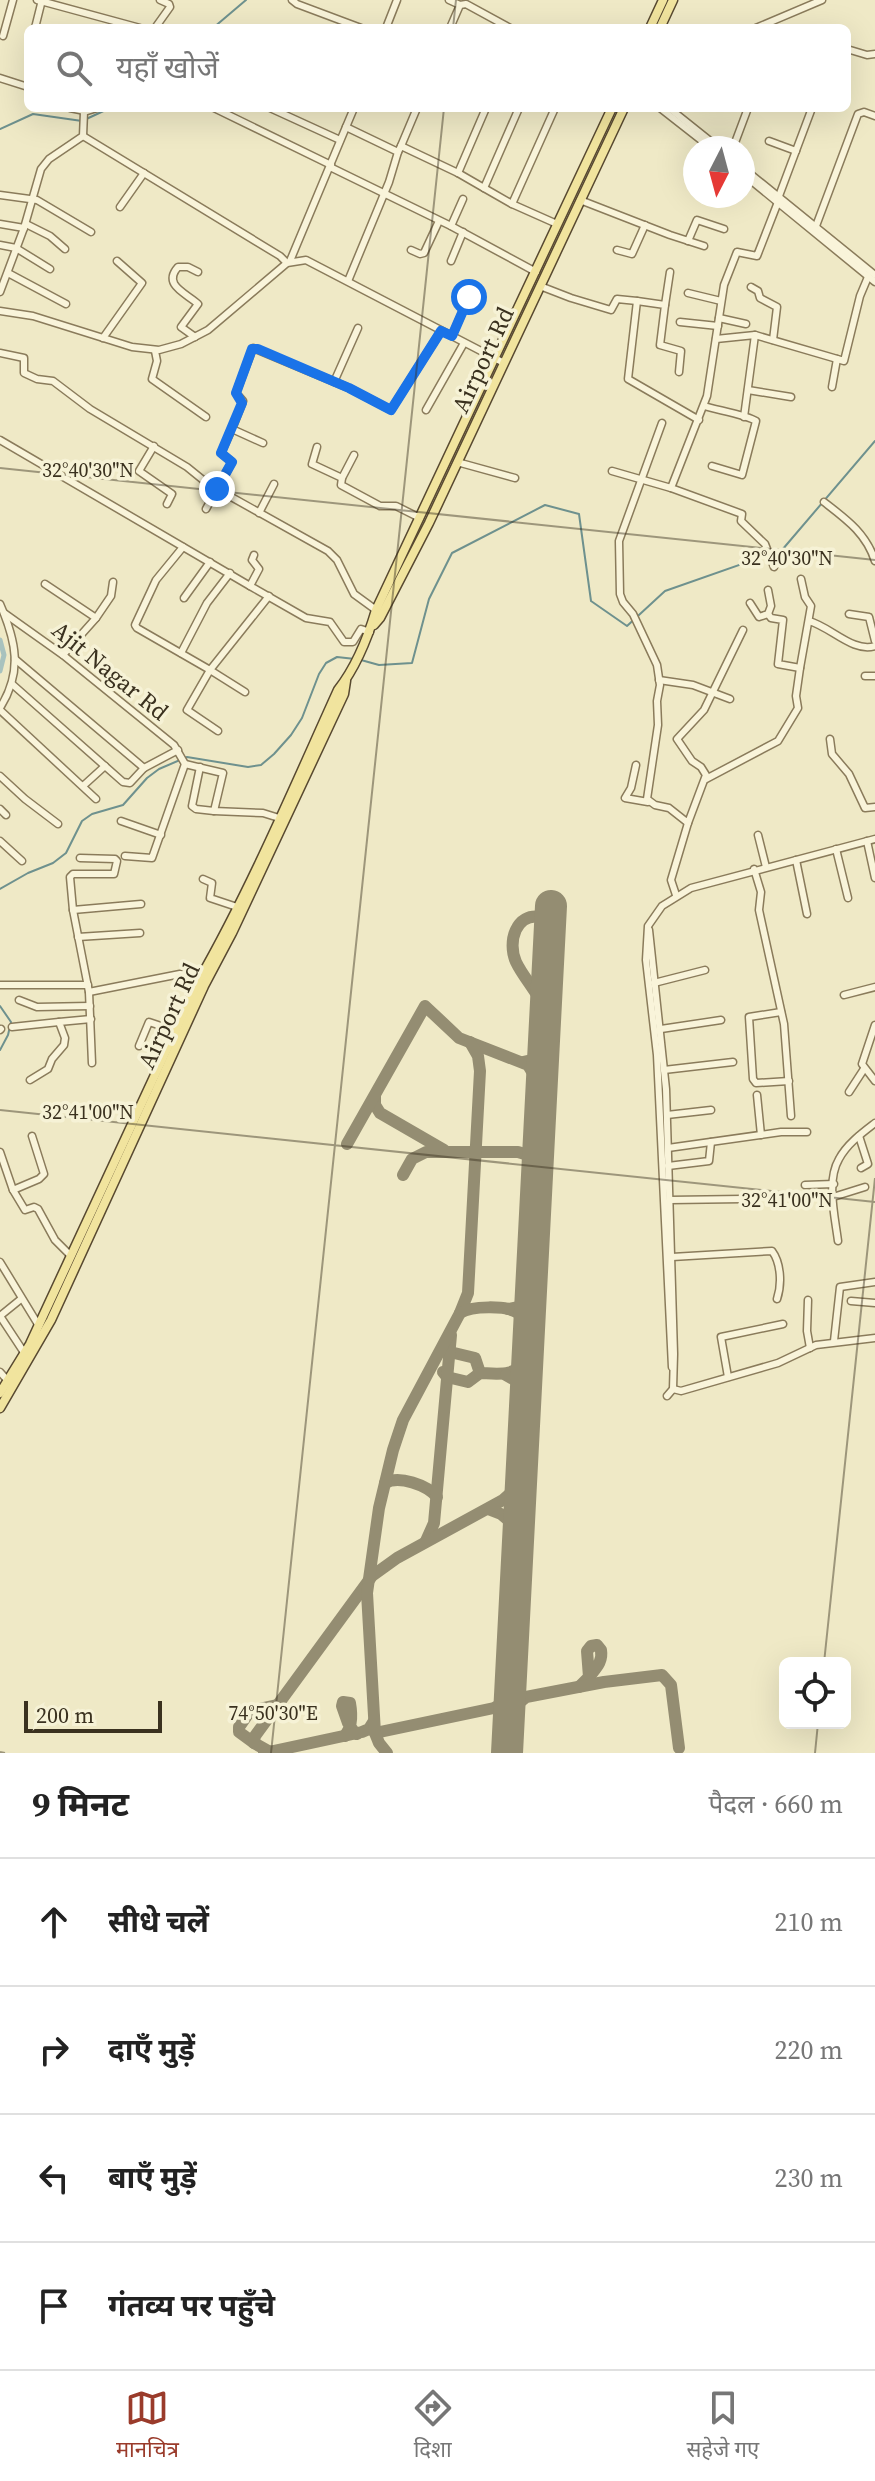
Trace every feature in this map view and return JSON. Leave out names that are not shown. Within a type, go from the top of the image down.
[{"type":"main road","points":[[652,24],[663,0]]},
{"type":"main road","points":[[662,24],[673,0]]},
{"type":"main road","points":[[372,628],[376,610],[500,360],[526,288],[610,112]]},
{"type":"main road","name":"Airport Rd","points":[[0,1408],[51,1320],[204,986],[283,828],[344,694],[347,678],[429,523],[500,360],[540,286],[622,112]]},
{"type":"main road","points":[[0,1393],[39,1326],[199,980],[299,779],[338,690],[347,678]]},
{"type":"street","points":[[3,36],[13,0]]},
{"type":"street","points":[[36,24],[40,0],[72,4],[129,24]]},
{"type":"street","points":[[158,24],[170,7],[160,0]]},
{"type":"street","points":[[292,0],[350,24]]},
{"type":"street","points":[[388,24],[397,0]]},
{"type":"street","points":[[449,0],[471,6],[503,24]]},
{"type":"street","points":[[765,24],[822,0]]},
{"type":"street","points":[[452,24],[460,5]]},
{"type":"street","points":[[851,50],[875,54]]},
{"type":"street","points":[[0,78],[24,86]]},
{"type":"street","points":[[0,292],[44,163],[83,136],[84,112]]},
{"type":"street","points":[[222,112],[463,232],[536,272]]},
{"type":"street","points":[[279,112],[340,140]]},
{"type":"street","points":[[0,311],[33,316],[132,347],[155,351],[195,337],[215,326],[288,262],[352,112]]},
{"type":"street","points":[[348,281],[415,112]]},
{"type":"street","points":[[458,173],[484,112]]},
{"type":"street","points":[[484,188],[517,112]]},
{"type":"street","points":[[512,204],[553,112]]},
{"type":"street","points":[[665,112],[696,136]]},
{"type":"street","points":[[674,112],[704,136]]},
{"type":"street","points":[[738,136],[746,112]]},
{"type":"street","points":[[671,488],[704,406],[727,275],[738,251],[757,256],[811,112]]},
{"type":"street","points":[[816,226],[858,114],[864,112],[875,116]]},
{"type":"street","points":[[346,127],[458,173],[512,204],[557,224]]},
{"type":"street","points":[[83,136],[288,262],[309,261],[500,360]]},
{"type":"street","points":[[769,141],[796,151]]},
{"type":"street","points":[[120,207],[144,173]]},
{"type":"street","points":[[755,181],[872,276]]},
{"type":"street","points":[[0,195],[45,204],[91,232]]},
{"type":"street","points":[[451,226],[463,199]]},
{"type":"street","points":[[778,199],[816,226],[875,282]]},
{"type":"street","points":[[580,200],[704,246]]},
{"type":"street","points":[[688,241],[697,220],[724,229]]},
{"type":"street","points":[[411,250],[424,253],[439,221]]},
{"type":"street","points":[[0,224],[25,226],[50,236],[65,249]]},
{"type":"street","points":[[617,250],[632,254],[645,225]]},
{"type":"street","points":[[451,261],[463,232]]},
{"type":"street","points":[[0,245],[16,248],[50,269]]},
{"type":"street","points":[[103,338],[142,283],[117,261]]},
{"type":"street","points":[[195,337],[181,326],[198,303],[174,286],[171,279],[178,267],[188,267],[198,272]]},
{"type":"street","points":[[670,272],[660,345],[681,351],[679,372]]},
{"type":"street","points":[[8,273],[66,304]]},
{"type":"street","points":[[716,339],[755,335],[844,361],[860,296],[872,276]]},
{"type":"street","points":[[540,286],[611,310],[617,299],[665,305]]},
{"type":"street","points":[[751,287],[758,291],[760,298],[777,307],[773,340]]},
{"type":"street","points":[[688,293],[721,301]]},
{"type":"street","points":[[452,336],[469,297]]},
{"type":"street","points":[[637,301],[628,379],[699,420]]},
{"type":"street","points":[[719,318],[746,324]]},
{"type":"street","points":[[680,322],[718,326]]},
{"type":"street","points":[[334,382],[358,328]]},
{"type":"street","points":[[206,509],[232,462],[221,453],[243,401],[236,393],[253,348],[392,409],[441,331]]},
{"type":"street","points":[[744,417],[755,335]]},
{"type":"street","points":[[426,410],[464,343]]},
{"type":"street","points":[[155,351],[157,363],[152,379],[206,417]]},
{"type":"street","points":[[0,353],[24,358],[24,373],[53,381],[90,409],[154,446],[217,489],[328,551],[337,560],[354,594],[376,610]]},
{"type":"street","points":[[832,387],[837,359]]},
{"type":"street","points":[[748,390],[791,397]]},
{"type":"street","points":[[704,406],[755,419],[756,423],[742,475],[712,466]]},
{"type":"street","points":[[648,802],[656,755],[659,680],[655,656],[620,594],[618,544],[662,423]]},
{"type":"street","points":[[232,429],[263,443]]},
{"type":"street","points":[[0,440],[306,618],[330,622],[347,644],[353,642],[361,629],[372,628]]},
{"type":"street","points":[[154,446],[139,471],[172,494],[167,504]]},
{"type":"street","points":[[317,447],[312,464],[342,478]]},
{"type":"street","points":[[354,455],[342,478],[342,486],[380,506],[396,506],[420,518]]},
{"type":"street","points":[[457,462],[515,478]]},
{"type":"street","points":[[612,471],[641,477],[742,514],[741,521],[756,533],[774,567]]},
{"type":"street","points":[[259,513],[274,484]]},
{"type":"street","points":[[824,502],[860,532],[875,561]]},
{"type":"street","points":[[183,547],[156,580],[135,624],[245,692]]},
{"type":"street","points":[[250,586],[259,569],[252,560],[254,555]]},
{"type":"street","points":[[184,598],[210,562]]},
{"type":"street","points":[[181,653],[207,603],[230,573]]},
{"type":"street","points":[[706,779],[771,746],[780,739],[798,708],[796,696],[811,605],[805,597],[801,579]]},
{"type":"street","points":[[63,655],[96,618],[111,596],[113,582]]},
{"type":"street","points":[[45,584],[96,618]]},
{"type":"street","points":[[768,590],[771,606],[768,614]]},
{"type":"street","points":[[218,731],[187,710],[210,670],[269,596]]},
{"type":"street","points":[[750,603],[759,617],[768,614]]},
{"type":"street","points":[[0,604],[13,638],[15,659],[12,684],[0,709],[96,799]]},
{"type":"street","name":"Ajit Nagar Rd","points":[[4,613],[63,655],[179,751],[184,764]]},
{"type":"street","points":[[768,614],[771,618],[783,620],[778,664],[800,668]]},
{"type":"street","points":[[809,621],[825,627],[851,644],[869,648],[875,643],[870,618],[849,614]]},
{"type":"street","points":[[676,895],[671,880],[688,823],[706,779],[704,770],[692,761],[677,739],[687,726],[698,719],[743,630]]},
{"type":"street","points":[[15,659],[144,768]]},
{"type":"street","points":[[865,676],[875,676]]},
{"type":"street","points":[[659,680],[682,682],[730,699]]},
{"type":"street","points":[[12,684],[128,784],[144,768],[179,751]]},
{"type":"street","points":[[830,739],[832,754],[851,776],[865,808],[875,807]]},
{"type":"street","points":[[125,856],[152,859],[184,764],[223,773],[214,811]]},
{"type":"street","points":[[636,765],[631,788],[625,798],[669,808],[688,823]]},
{"type":"street","points":[[83,786],[105,766]]},
{"type":"street","points":[[200,767],[192,806],[196,809],[258,813],[279,818]]},
{"type":"street","points":[[0,776],[58,824]]},
{"type":"street","points":[[121,821],[161,835]]},
{"type":"street","points":[[758,835],[766,867]]},
{"type":"street","points":[[667,1396],[673,1389],[657,1055],[646,960],[648,926],[657,912],[676,895],[701,884],[875,839]]},
{"type":"street","points":[[0,841],[22,861]]},
{"type":"street","points":[[867,841],[875,878]]},
{"type":"street","points":[[836,849],[848,898]]},
{"type":"street","points":[[80,858],[115,859],[116,872],[70,876],[73,910],[89,988],[92,1063]]},
{"type":"street","points":[[796,860],[807,914]]},
{"type":"street","points":[[754,869],[761,894],[759,910],[781,1012],[791,1116]]},
{"type":"street","points":[[203,879],[212,883],[210,898],[237,907]]},
{"type":"street","points":[[73,910],[141,904]]},
{"type":"street","points":[[648,926],[661,1029],[667,1115],[672,1367]]},
{"type":"street","points":[[78,937],[140,933]]},
{"type":"street","points":[[654,983],[705,970]]},
{"type":"street","points":[[0,985],[89,988],[180,974],[199,980]]},
{"type":"street","points":[[844,995],[875,987]]},
{"type":"street","points":[[19,1000],[37,1007],[90,1006]]},
{"type":"street","points":[[781,1012],[750,1016],[748,1020],[753,1079],[756,1083],[789,1081]]},
{"type":"street","points":[[12,1027],[91,1019]]},
{"type":"street","points":[[661,1029],[721,1020]]},
{"type":"street","points":[[30,1080],[48,1069],[64,1045],[65,1038],[59,1022]]},
{"type":"street","points":[[139,1046],[149,1022],[176,1031]]},
{"type":"street","points":[[875,1025],[862,1061],[864,1069],[875,1081]]},
{"type":"street","points":[[664,1070],[733,1062]]},
{"type":"street","points":[[849,1092],[864,1069]]},
{"type":"street","points":[[757,1095],[761,1135]]},
{"type":"street","points":[[667,1115],[711,1110]]},
{"type":"street","points":[[838,1241],[833,1197],[837,1161],[875,1123]]},
{"type":"street","points":[[668,1148],[807,1132]]},
{"type":"street","points":[[13,1190],[44,1174],[32,1136]]},
{"type":"street","points":[[859,1136],[868,1164],[861,1168]]},
{"type":"street","points":[[668,1166],[709,1161],[711,1142]]},
{"type":"street","points":[[0,1152],[13,1190],[25,1210],[38,1209],[55,1240],[71,1256]]},
{"type":"street","points":[[805,1185],[834,1184]]},
{"type":"street","points":[[833,1197],[865,1187]]},
{"type":"street","points":[[670,1200],[743,1199]]},
{"type":"street","points":[[672,1257],[774,1252],[780,1277],[777,1299]]},
{"type":"street","points":[[0,1262],[39,1326]]},
{"type":"street","points":[[834,1341],[841,1286],[875,1282]]},
{"type":"street","points":[[21,1299],[0,1316],[25,1354]]},
{"type":"street","points":[[808,1300],[810,1348]]},
{"type":"street","points":[[851,1301],[875,1303]]},
{"type":"street","points":[[728,1377],[721,1337],[783,1324]]},
{"type":"street","points":[[673,1389],[681,1391],[778,1363],[834,1341],[875,1338]]},
{"type":"street","points":[[0,1372],[8,1381]]},
{"type":"waterway","points":[[218,24],[246,0]]},
{"type":"waterway","points":[[0,129],[33,114],[82,121],[101,112]]},
{"type":"waterway","points":[[361,660],[379,665],[412,663],[429,599],[452,553],[545,505],[579,514],[591,601],[627,626],[665,591],[782,550],[875,441]]},
{"type":"waterway","points":[[0,640],[4,655],[0,671]]},
{"type":"waterway","points":[[0,889],[53,863],[66,853],[82,821],[92,814],[123,805],[159,769],[187,757],[248,767],[261,765],[291,735],[302,718],[326,663],[337,657],[355,659]]},
{"type":"waterway","points":[[0,1006],[11,1022],[0,1050]]},
{"type":"taxiway","points":[[545,1011],[513,954],[513,938],[525,919],[541,917],[552,927],[553,939],[547,969]]},
{"type":"taxiway","points":[[347,1144],[425,1006],[459,1038],[528,1065],[541,1086]]},
{"type":"taxiway","points":[[460,1313],[468,1293],[480,1071],[478,1056],[470,1042]]},
{"type":"taxiway","points":[[523,1062],[536,1059],[543,1053]]},
{"type":"taxiway","points":[[375,1096],[375,1105],[380,1113],[444,1150]]},
{"type":"taxiway","points":[[403,1175],[412,1159],[426,1152],[518,1152],[528,1155],[537,1165]]},
{"type":"taxiway","points":[[508,1309],[519,1307],[531,1295]]},
{"type":"taxiway","points":[[387,1753],[375,1733],[367,1593],[379,1508],[403,1420],[460,1313],[480,1308],[513,1310],[529,1330]]},
{"type":"taxiway","points":[[426,1541],[434,1523],[451,1335]]},
{"type":"taxiway","points":[[450,1352],[475,1358],[480,1373]]},
{"type":"taxiway","points":[[480,1373],[512,1372],[527,1359]]},
{"type":"taxiway","points":[[443,1372],[447,1377],[468,1382],[480,1373]]},
{"type":"taxiway","points":[[506,1375],[518,1382],[526,1394]]},
{"type":"taxiway","points":[[385,1483],[398,1480],[412,1482],[437,1497]]},
{"type":"taxiway","points":[[270,1752],[254,1743],[255,1736],[372,1576],[397,1558],[503,1500],[521,1484]]},
{"type":"taxiway","points":[[488,1509],[501,1514],[519,1529]]},
{"type":"taxiway","points":[[579,1687],[589,1677],[600,1661],[601,1650],[597,1645],[587,1651],[589,1677]]},
{"type":"taxiway","points":[[509,1711],[526,1697],[662,1675],[671,1685],[679,1748]]},
{"type":"taxiway","points":[[375,1733],[494,1708],[510,1696]]},
{"type":"taxiway","points":[[345,1736],[349,1729],[350,1725],[351,1712],[350,1703],[343,1702],[348,1723],[349,1724],[350,1726],[352,1729],[357,1734]]},
{"type":"taxiway","points":[[254,1743],[239,1732],[239,1727],[250,1711],[277,1705]]},
{"type":"taxiway","points":[[264,1753],[362,1732],[369,1729],[374,1721]]},
{"type":"runway","points":[[507,1753],[551,906]]},
{"type":"route","points":[[217,489],[232,462],[221,453],[242,403],[236,393],[252,349],[334,382],[391,410],[441,331],[452,336],[469,297]]}]
